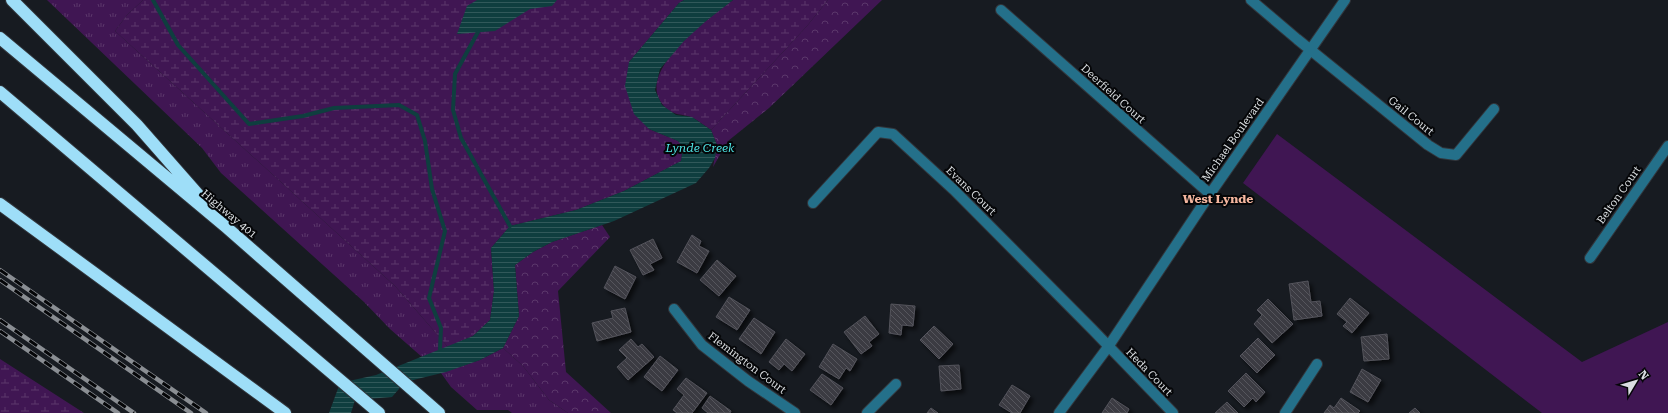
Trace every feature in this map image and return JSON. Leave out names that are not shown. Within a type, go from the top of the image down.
[{"type":"highway","points":[[12,0],[137,125],[226,227]]},
{"type":"highway","name":"Highway 401","points":[[0,38],[226,227],[439,413]]},
{"type":"highway","points":[[0,92],[314,356],[379,413]]},
{"type":"highway","points":[[0,204],[285,413]]},
{"type":"street","points":[[1251,0],[1310,49]]},
{"type":"street","name":"Michael Boulevard","points":[[1059,413],[1108,347],[1210,194],[1345,0]]},
{"type":"street","name":"Deerfield Court","points":[[1001,10],[1210,194]]},
{"type":"street","name":"Gail Court","points":[[1310,49],[1428,145],[1441,153],[1456,155],[1494,110]]},
{"type":"street","name":"Evans Court","points":[[813,203],[878,132],[893,134],[954,190],[1108,347]]},
{"type":"street","name":"Belton Court","points":[[1590,258],[1668,146]]},
{"type":"street","name":"Flemington Court","points":[[674,309],[702,345],[748,381],[795,413]]},
{"type":"street","name":"Heda Court","points":[[1108,347],[1173,413]]},
{"type":"street","points":[[1285,413],[1317,364]]},
{"type":"street","points":[[867,413],[896,384]]},
{"type":"green space","points":[[47,0],[143,0],[127,15],[115,31],[395,286],[448,347],[422,357],[390,329],[364,302],[221,173],[202,148]]},
{"type":"green space","points":[[143,0],[684,0],[679,3],[629,62],[649,129],[678,141],[683,147],[681,161],[624,191],[576,210],[510,226],[491,248],[494,291],[490,320],[473,336],[448,347],[395,286],[115,31],[127,15]]},
{"type":"green space","points":[[733,0],[828,0],[807,26],[711,130],[693,118],[674,113],[663,105],[657,92],[658,77],[666,62],[678,46],[708,19]]},
{"type":"green space","points":[[828,0],[882,0],[769,108],[728,141],[713,167],[717,145],[711,130],[807,26]]},
{"type":"green space","points":[[1277,134],[1582,362],[1668,322],[1668,413],[1542,413],[1243,183]]},
{"type":"green space","points":[[602,225],[610,237],[558,291],[566,372],[611,413],[568,413],[549,400],[523,366],[503,348],[519,316],[515,265],[533,252],[552,242]]},
{"type":"green space","points":[[503,348],[523,366],[549,400],[568,413],[512,413],[508,410],[477,410],[451,387],[441,373],[480,360]]},
{"type":"green space","points":[[0,359],[84,413],[0,413]]},
{"type":"water","points":[[477,0],[557,0],[552,6],[530,9],[495,31],[457,34],[467,6]]},
{"type":"water","name":"Lynde Creek","points":[[684,0],[733,0],[706,21],[684,41],[660,69],[655,90],[662,105],[676,115],[692,117],[711,130],[717,145],[715,158],[709,168],[696,183],[614,221],[552,242],[533,252],[515,265],[519,316],[503,348],[480,360],[446,372],[405,382],[392,397],[355,400],[351,413],[329,413],[340,383],[376,375],[473,336],[490,320],[494,291],[491,248],[510,226],[576,210],[624,191],[681,161],[683,147],[678,141],[649,129],[634,114],[625,86],[629,62],[679,3]]},
{"type":"building","points":[[692,235],[701,241],[699,246],[709,251],[697,273],[677,262]]},
{"type":"building","points":[[653,239],[662,258],[650,264],[654,270],[643,275],[630,250]]},
{"type":"building","points":[[717,260],[736,276],[719,296],[700,280]]},
{"type":"building","points":[[615,266],[636,277],[625,299],[604,288]]},
{"type":"building","points":[[1308,281],[1311,302],[1320,301],[1322,316],[1294,320],[1289,284]]},
{"type":"building","points":[[729,297],[750,310],[737,330],[716,317]]},
{"type":"building","points":[[1350,298],[1369,313],[1352,333],[1343,326],[1347,322],[1337,314]]},
{"type":"building","points":[[1268,299],[1293,324],[1272,343],[1254,324],[1262,315],[1257,310]]},
{"type":"building","points":[[891,304],[915,306],[913,326],[902,325],[901,335],[889,333]]},
{"type":"building","points":[[625,308],[631,332],[597,341],[592,323],[613,318],[611,311]]},
{"type":"building","points":[[865,316],[879,334],[869,342],[872,346],[861,354],[844,332]]},
{"type":"building","points":[[754,318],[775,332],[761,354],[739,339]]},
{"type":"building","points":[[934,326],[953,344],[939,359],[920,340]]},
{"type":"building","points":[[1387,334],[1389,359],[1364,361],[1361,337]]},
{"type":"building","points":[[1258,338],[1275,355],[1257,373],[1240,356]]},
{"type":"building","points":[[631,339],[638,347],[642,344],[654,357],[628,380],[617,367],[627,358],[619,350]]},
{"type":"building","points":[[786,339],[805,354],[792,371],[784,364],[779,370],[769,362]]},
{"type":"building","points":[[833,344],[857,359],[850,371],[846,368],[839,379],[819,367]]},
{"type":"building","points":[[660,356],[678,370],[662,391],[644,377]]},
{"type":"building","points":[[959,365],[961,389],[941,391],[939,366]]},
{"type":"building","points":[[1362,369],[1381,380],[1368,402],[1350,392]]},
{"type":"building","points":[[1246,373],[1265,392],[1256,402],[1253,398],[1244,407],[1228,391]]},
{"type":"building","points":[[822,374],[843,388],[831,405],[810,390]]},
{"type":"building","points":[[686,378],[707,393],[692,413],[677,413],[673,410],[684,395],[677,389]]},
{"type":"building","points":[[1012,385],[1030,396],[1020,413],[1012,413],[999,405]]},
{"type":"building","points":[[710,396],[731,411],[730,413],[708,413],[702,408]]},
{"type":"building","points":[[1112,398],[1129,409],[1127,413],[1102,413]]},
{"type":"building","points":[[1341,398],[1360,411],[1358,413],[1324,413],[1330,405],[1334,408]]},
{"type":"building","points":[[1227,402],[1238,413],[1215,413]]},
{"type":"building","points":[[931,408],[938,413],[927,413]]},
{"type":"building","points":[[1415,408],[1420,413],[1409,413]]},
{"type":"waterway","points":[[153,0],[178,45],[249,124],[303,116],[334,108],[399,105],[417,115],[425,141],[432,189],[445,231],[429,298],[441,328],[440,349]]},
{"type":"waterway","points":[[478,32],[455,74],[453,110],[461,138],[510,226]]},
{"type":"railway","points":[[0,270],[206,413]]},
{"type":"railway","points":[[0,280],[191,413]]},
{"type":"railway","points":[[0,320],[134,413]]},
{"type":"railway","points":[[0,331],[118,413]]},
{"type":"district","name":"West Lynde","points":[[1218,199]]}]
